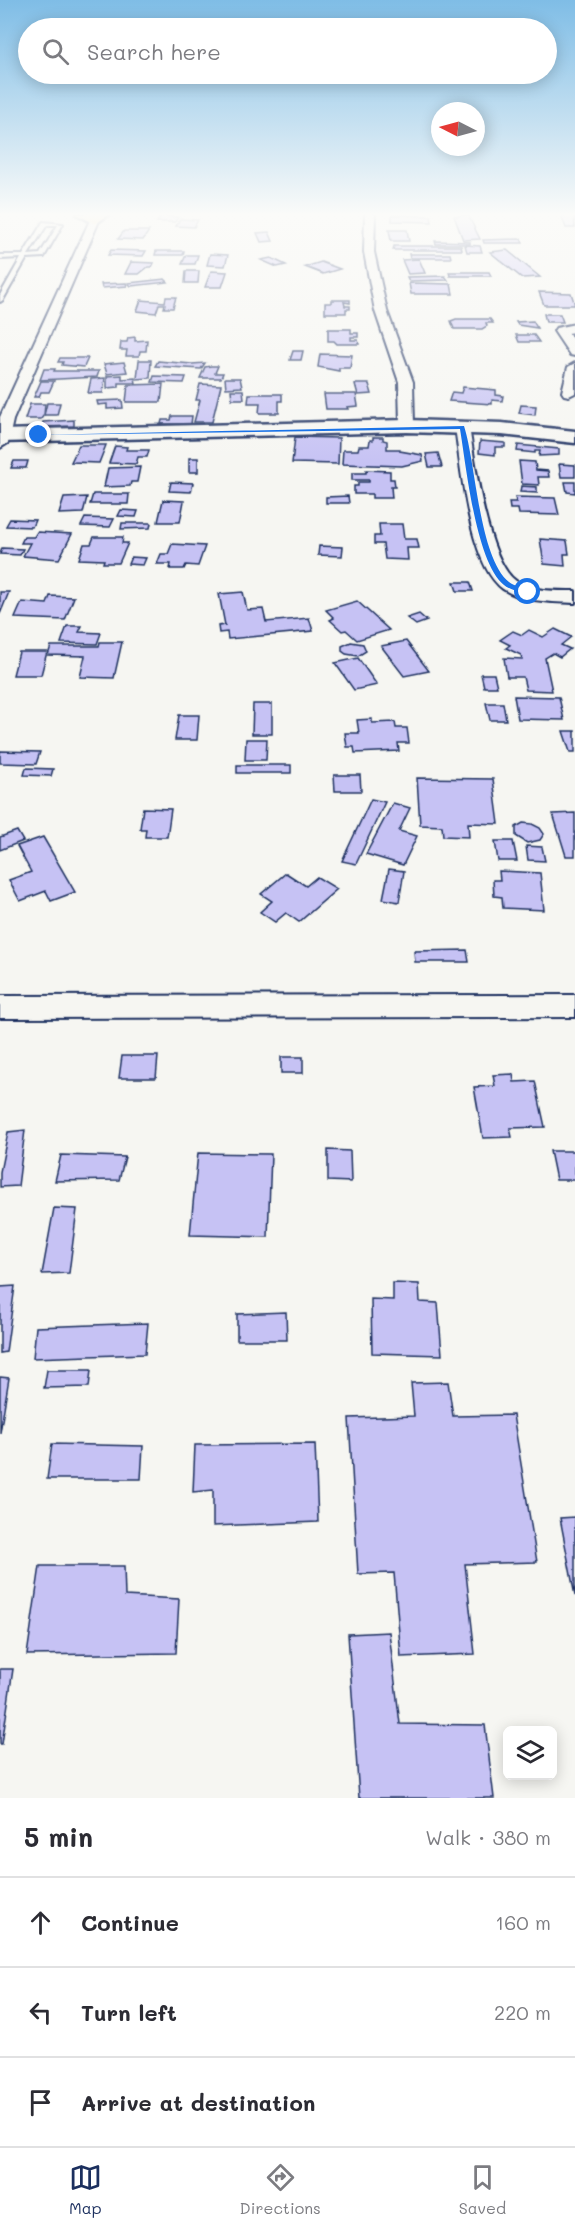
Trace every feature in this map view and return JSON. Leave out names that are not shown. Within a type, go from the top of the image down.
[{"type":"main road","points":[[2,432],[39,435],[407,426],[462,427],[575,437]]},
{"type":"street","points":[[2,432],[60,298]]},
{"type":"street","points":[[378,298],[406,382],[407,426]]},
{"type":"street","points":[[575,328],[560,331],[575,351]]},
{"type":"street","points":[[569,393],[575,367]]},
{"type":"street","points":[[462,427],[481,532],[494,568],[507,584],[528,592],[575,597]]},
{"type":"street","points":[[0,1007],[575,1006]]},
{"type":"building","points":[[166,298],[176,298],[173,308],[164,308],[165,304],[159,304],[156,313],[137,311],[141,300],[165,302]]},
{"type":"building","points":[[541,298],[573,298],[575,305],[544,305]]},
{"type":"building","points":[[331,300],[350,300],[350,303],[344,302],[345,306],[350,306],[350,309],[346,309],[346,313],[325,313],[325,303],[331,303]]},
{"type":"building","points":[[544,314],[560,314],[563,322],[546,322]]},
{"type":"building","points":[[490,319],[493,323],[486,323],[487,326],[482,329],[454,329],[451,321]]},
{"type":"building","points":[[533,321],[537,328],[518,325],[516,322]]},
{"type":"building","points":[[328,329],[351,329],[351,333],[358,333],[358,337],[351,337],[351,340],[358,340],[359,344],[337,344],[334,341],[328,341]]},
{"type":"building","points":[[516,335],[534,335],[539,342],[519,342]]},
{"type":"building","points":[[135,337],[135,341],[147,340],[146,351],[140,351],[139,356],[126,356],[127,350],[120,350],[121,342],[127,342],[128,338]]},
{"type":"building","points":[[293,351],[303,351],[301,360],[290,360]]},
{"type":"building","points":[[320,354],[352,355],[350,368],[339,368],[339,371],[318,367]]},
{"type":"building","points":[[60,358],[88,358],[84,367],[62,365],[63,362],[58,362]]},
{"type":"building","points":[[139,360],[151,360],[150,378],[137,379]]},
{"type":"building","points":[[158,361],[205,363],[201,369],[155,366]]},
{"type":"building","points":[[124,362],[127,372],[107,374],[104,364]]},
{"type":"building","points":[[218,366],[215,373],[223,373],[221,378],[200,378],[205,367]]},
{"type":"building","points":[[44,369],[99,371],[97,377],[40,380]]},
{"type":"building","points":[[122,375],[122,379],[135,378],[136,383],[119,383],[119,387],[107,388],[107,376]]},
{"type":"building","points":[[154,376],[186,377],[184,383],[152,382]]},
{"type":"building","points":[[105,378],[103,393],[88,393],[91,379]]},
{"type":"building","points":[[225,378],[240,378],[242,387],[226,388]]},
{"type":"building","points":[[41,381],[54,381],[49,392],[41,392],[39,397],[34,397]]},
{"type":"building","points":[[163,384],[161,402],[126,402],[128,385]]},
{"type":"building","points":[[200,384],[221,385],[212,422],[194,422],[200,400],[196,400]]},
{"type":"building","points":[[355,384],[369,384],[372,394],[358,395]]},
{"type":"building","points":[[463,387],[496,390],[496,395],[503,396],[502,401],[492,400],[492,404],[449,401],[452,392],[461,393]]},
{"type":"building","points":[[231,390],[243,390],[244,399],[232,399]]},
{"type":"building","points":[[249,394],[282,394],[282,401],[279,401],[279,413],[259,413],[260,403],[248,403]]},
{"type":"building","points":[[324,394],[356,394],[358,406],[347,407],[348,409],[326,409]]},
{"type":"building","points":[[122,400],[123,408],[107,409],[107,404],[98,405],[97,401]]},
{"type":"building","points":[[47,403],[60,403],[57,415],[44,415]]},
{"type":"building","points":[[30,404],[45,404],[44,415],[41,419],[25,419]]},
{"type":"building","points":[[521,405],[536,406],[535,415],[519,413]]},
{"type":"building","points":[[172,416],[192,416],[191,424],[161,424],[162,420],[171,420]]},
{"type":"building","points":[[74,420],[74,426],[42,427],[43,422]]},
{"type":"building","points":[[295,437],[339,438],[338,464],[292,463]]},
{"type":"building","points":[[373,437],[383,437],[383,440],[387,441],[387,449],[400,449],[400,451],[422,455],[423,461],[402,466],[342,464],[343,450],[358,450],[359,446],[369,446]]},
{"type":"building","points":[[480,441],[505,443],[505,447],[495,447],[495,455],[479,453]]},
{"type":"building","points":[[79,445],[106,445],[99,463],[71,462]]},
{"type":"building","points":[[518,445],[559,449],[559,455],[539,456],[540,451],[535,451],[535,453],[517,451]]},
{"type":"building","points":[[115,446],[127,447],[126,450],[149,450],[147,457],[138,457],[136,464],[109,463]]},
{"type":"building","points":[[438,453],[442,467],[429,467],[426,454]]},
{"type":"building","points":[[189,458],[198,458],[198,472],[189,472]]},
{"type":"building","points":[[14,461],[28,461],[26,468],[11,468]]},
{"type":"building","points":[[519,461],[535,462],[536,470],[548,471],[549,477],[538,477],[539,485],[522,484]]},
{"type":"building","points":[[559,464],[575,465],[575,477],[561,477]]},
{"type":"building","points":[[140,467],[137,482],[131,482],[130,486],[104,487],[108,468]]},
{"type":"building","points":[[366,470],[390,471],[390,479],[394,479],[395,487],[391,487],[392,498],[372,498],[372,494],[354,494],[354,486],[358,486],[358,482],[369,482],[369,480],[352,480],[352,473],[366,473]]},
{"type":"building","points":[[171,482],[193,483],[191,492],[169,491]]},
{"type":"building","points":[[565,482],[575,482],[575,493],[567,492]]},
{"type":"building","points":[[521,486],[537,487],[537,493],[520,492]]},
{"type":"building","points":[[93,494],[129,494],[128,504],[90,504]]},
{"type":"building","points":[[348,496],[349,503],[326,503],[326,497]]},
{"type":"building","points":[[87,497],[83,513],[59,514],[64,498]]},
{"type":"building","points":[[515,497],[555,498],[559,515],[519,514],[518,509],[510,509],[509,502],[516,502]]},
{"type":"building","points":[[163,500],[184,501],[180,522],[158,522]]},
{"type":"building","points":[[121,510],[138,511],[136,517],[118,516]]},
{"type":"building","points":[[85,518],[114,519],[110,527],[81,526]]},
{"type":"building","points":[[10,519],[35,520],[32,527],[6,526]]},
{"type":"building","points":[[122,523],[151,523],[150,528],[121,529]]},
{"type":"building","points":[[379,524],[402,524],[404,539],[417,539],[419,548],[407,548],[408,560],[385,559],[383,544],[374,544],[374,536],[380,536]]},
{"type":"building","points":[[37,532],[72,534],[59,559],[23,556],[30,543],[21,543],[24,537],[34,537]]},
{"type":"building","points":[[94,537],[123,537],[122,543],[128,543],[119,563],[79,559],[84,544],[91,544]]},
{"type":"building","points":[[540,539],[567,541],[569,554],[564,554],[565,566],[544,564]]},
{"type":"building","points":[[172,544],[205,546],[198,566],[186,565],[184,569],[170,569],[171,564],[157,564],[161,554],[168,554]]},
{"type":"building","points":[[319,546],[343,547],[342,556],[318,555]]},
{"type":"building","points":[[2,548],[23,549],[20,555],[0,554]]},
{"type":"building","points":[[131,557],[146,558],[143,565],[128,564]]},
{"type":"building","points":[[454,582],[470,582],[473,591],[457,591]]},
{"type":"building","points":[[0,592],[9,592],[0,614]]},
{"type":"building","points":[[243,592],[247,610],[263,609],[266,622],[309,618],[313,631],[228,639],[227,632],[219,633],[218,626],[225,625],[219,594]]},
{"type":"building","points":[[50,596],[74,597],[65,620],[15,618],[22,602],[47,604]]},
{"type":"building","points":[[357,601],[389,630],[357,640],[330,620],[334,618],[326,610]]},
{"type":"building","points":[[419,614],[427,621],[416,625],[407,618]]},
{"type":"building","points":[[67,626],[82,626],[79,632],[101,633],[97,644],[61,643]]},
{"type":"building","points":[[555,629],[571,637],[561,645],[570,649],[560,657],[553,653],[545,658],[552,691],[526,690],[523,677],[507,677],[504,658],[522,659],[521,655],[506,648],[510,645],[500,640],[513,631],[522,635],[529,630],[543,637]]},
{"type":"building","points":[[406,641],[429,671],[404,676],[381,646]]},
{"type":"building","points":[[100,642],[122,642],[114,678],[80,677],[85,656],[48,655],[51,646],[99,646]]},
{"type":"building","points":[[351,642],[363,644],[366,651],[358,656],[346,654],[342,651],[342,646]]},
{"type":"building","points":[[19,652],[47,652],[41,675],[13,675]]},
{"type":"building","points":[[358,658],[377,685],[354,690],[335,663]]},
{"type":"building","points":[[481,674],[494,674],[497,687],[484,687]]},
{"type":"building","points":[[514,696],[559,697],[564,720],[518,719]]},
{"type":"building","points":[[486,703],[503,703],[506,720],[490,720]]},
{"type":"building","points":[[253,704],[272,704],[272,734],[252,734]]},
{"type":"building","points":[[179,715],[199,715],[197,740],[175,740]]},
{"type":"building","points":[[372,719],[372,723],[395,722],[396,728],[407,728],[409,743],[398,743],[399,751],[355,753],[354,747],[347,747],[345,733],[359,733],[357,720]]},
{"type":"building","points":[[563,731],[575,731],[575,752],[570,752]]},
{"type":"building","points":[[246,739],[267,739],[266,760],[245,760]]},
{"type":"building","points":[[0,751],[40,752],[36,764],[0,763]]},
{"type":"building","points":[[237,765],[291,765],[291,773],[237,773]]},
{"type":"building","points":[[26,768],[53,769],[51,776],[24,775]]},
{"type":"building","points":[[334,775],[360,775],[361,791],[335,791]]},
{"type":"building","points":[[417,778],[493,779],[499,824],[468,823],[469,837],[443,836],[442,826],[420,825]]},
{"type":"building","points":[[371,799],[385,802],[356,864],[342,861]]},
{"type":"building","points":[[393,803],[410,808],[399,831],[417,836],[403,865],[366,854]]},
{"type":"building","points":[[143,808],[171,809],[167,837],[145,837],[146,829],[140,829]]},
{"type":"building","points":[[575,813],[575,856],[566,856],[553,814]]},
{"type":"building","points":[[523,823],[540,828],[544,834],[540,840],[527,843],[516,836],[516,827]]},
{"type":"building","points":[[17,831],[23,841],[0,850],[0,837]]},
{"type":"building","points":[[43,837],[75,892],[51,901],[46,891],[20,901],[9,880],[31,872],[17,846]]},
{"type":"building","points":[[495,841],[513,841],[517,861],[498,861]]},
{"type":"building","points":[[526,846],[542,847],[545,861],[528,860]]},
{"type":"building","points":[[389,869],[404,871],[399,902],[383,899]]},
{"type":"building","points":[[499,871],[540,873],[544,910],[503,908],[502,897],[494,896],[493,880],[500,880]]},
{"type":"building","points":[[286,873],[306,886],[317,877],[337,889],[299,922],[286,913],[275,922],[260,912],[272,901],[261,894]]},
{"type":"building","points":[[467,950],[469,962],[415,962],[414,951]]},
{"type":"building","points":[[122,1056],[158,1056],[156,1078],[119,1078]]},
{"type":"building","points":[[281,1057],[303,1057],[303,1073],[281,1073]]},
{"type":"building","points":[[513,1074],[514,1082],[535,1081],[545,1127],[510,1128],[512,1137],[483,1138],[474,1087],[495,1086],[493,1075]]},
{"type":"building","points":[[25,1130],[18,1186],[0,1187],[0,1172],[8,1132]]},
{"type":"building","points":[[328,1150],[350,1151],[351,1182],[328,1181]]},
{"type":"building","points":[[550,1151],[575,1151],[575,1180],[556,1180]]},
{"type":"building","points":[[198,1153],[271,1154],[268,1237],[190,1235]]},
{"type":"building","points":[[61,1155],[125,1157],[119,1180],[55,1181]]},
{"type":"building","points":[[54,1208],[77,1209],[69,1273],[42,1274]]},
{"type":"building","points":[[393,1283],[419,1284],[420,1302],[438,1303],[442,1355],[372,1353],[371,1299],[393,1300]]},
{"type":"building","points":[[15,1286],[6,1352],[0,1353],[0,1287]]},
{"type":"building","points":[[286,1312],[287,1340],[237,1340],[237,1314]]},
{"type":"building","points":[[148,1323],[145,1354],[33,1358],[36,1327]]},
{"type":"building","points":[[47,1370],[91,1370],[89,1387],[44,1388]]},
{"type":"building","points":[[0,1377],[9,1378],[0,1433]]},
{"type":"building","points":[[448,1382],[453,1416],[513,1415],[537,1562],[465,1564],[475,1654],[401,1657],[394,1573],[358,1574],[349,1418],[414,1416],[411,1383]]},
{"type":"building","points":[[52,1444],[143,1446],[141,1479],[47,1479]]},
{"type":"building","points":[[315,1444],[318,1522],[213,1526],[213,1490],[193,1492],[195,1445]]},
{"type":"building","points":[[575,1517],[575,1596],[560,1518]]},
{"type":"building","points":[[40,1566],[124,1566],[125,1596],[179,1599],[176,1653],[27,1655]]},
{"type":"building","points":[[389,1632],[400,1724],[485,1725],[494,1798],[359,1798],[348,1634]]},
{"type":"building","points":[[0,1669],[13,1669],[2,1744],[0,1744]]},
{"type":"route","points":[[39,435],[407,426],[462,427],[481,532],[494,568],[507,584],[528,592]]}]
